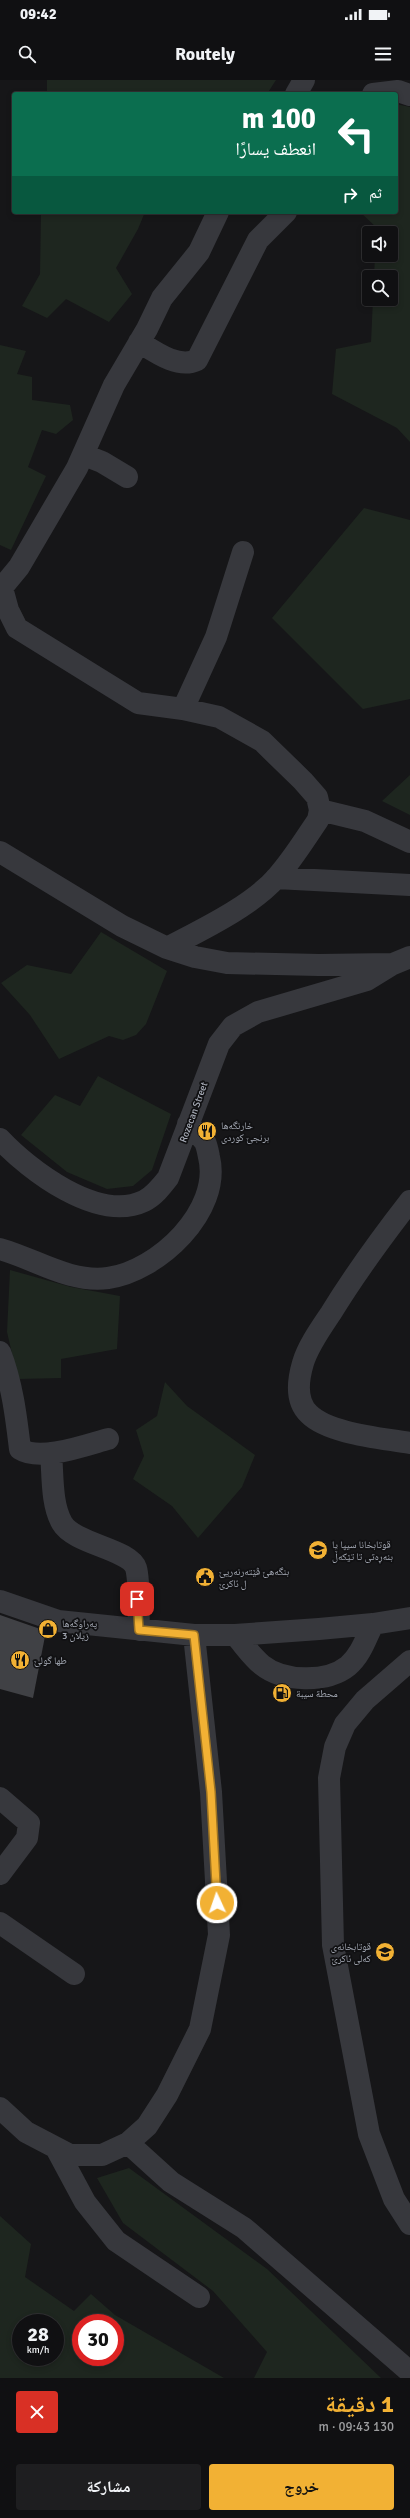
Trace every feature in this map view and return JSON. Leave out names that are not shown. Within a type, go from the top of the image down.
[{"type":"street","points":[[297,92],[304,80]]},
{"type":"street","points":[[398,92],[410,95]]},
{"type":"street","points":[[167,948],[212,924],[260,892],[276,878],[318,820],[320,810],[317,797],[303,781],[262,741],[219,717],[183,708],[138,703],[17,628],[8,610],[1,589],[19,567],[84,455],[114,385],[162,298],[199,252],[217,214]]},
{"type":"street","points":[[139,342],[158,354],[180,362],[189,364],[196,360],[258,240],[284,214]]},
{"type":"street","points":[[84,455],[127,477]]},
{"type":"street","points":[[183,708],[216,637],[243,552]]},
{"type":"street","points":[[320,810],[365,821],[410,842]]},
{"type":"street","points":[[0,852],[122,926],[167,948],[226,963],[404,965]]},
{"type":"street","points":[[276,878],[410,884]]},
{"type":"street","name":"Rozecan Street","points":[[0,1139],[14,1154],[36,1172],[63,1189],[108,1205],[126,1206],[143,1201],[157,1192],[168,1178],[219,1044],[233,1026],[265,1009],[371,978],[404,965]]},
{"type":"street","points":[[0,1250],[70,1276],[91,1278],[108,1278],[150,1261],[187,1230],[204,1204],[210,1181],[211,1164],[205,1143],[188,1124]]},
{"type":"street","points":[[410,1202],[348,1286],[321,1328],[303,1362],[299,1381],[299,1400],[309,1415],[331,1427],[410,1443]]},
{"type":"street","points":[[0,1352],[8,1374],[16,1408],[20,1449],[25,1453],[51,1453],[108,1439]]},
{"type":"street","points":[[51,1453],[57,1507],[62,1523],[72,1533],[130,1559],[136,1568],[139,1630]]},
{"type":"street","points":[[0,1601],[58,1621],[194,1635],[236,1635],[373,1624],[410,1618]]},
{"type":"street","points":[[236,1635],[262,1665],[287,1676],[306,1678],[326,1675],[348,1666],[359,1654],[373,1624]]},
{"type":"street","points":[[0,2108],[26,2132],[70,2155],[102,2155],[128,2143],[147,2126],[167,2095],[200,2029],[219,1935],[211,1792],[194,1635]]},
{"type":"street","points":[[410,1661],[365,1700],[345,1724],[335,1747],[330,1778],[333,1945],[369,2134],[394,2199],[410,2224]]},
{"type":"street","points":[[0,1798],[28,1823],[27,1838],[0,1874]]},
{"type":"street","points":[[0,1924],[74,1974]]},
{"type":"street","points":[[128,2143],[171,2182],[244,2228],[410,2372]]},
{"type":"street","points":[[56,2148],[85,2202],[116,2241],[199,2297]]},
{"type":"shaded area","points":[[47,80],[276,80],[268,92],[47,92]]},
{"type":"shaded area","points":[[398,104],[410,107],[410,442],[397,428],[332,394],[336,349],[371,342],[373,306],[398,306],[398,270],[374,270],[375,262],[398,262],[398,226],[375,226],[362,214],[398,214]]},
{"type":"shaded area","points":[[41,214],[144,214],[138,229],[116,268],[132,294],[109,322],[66,299],[47,318],[22,306],[40,274]]},
{"type":"shaded area","points":[[0,345],[26,351],[17,374],[32,377],[32,400],[70,405],[73,420],[56,434],[42,430],[28,467],[46,476],[11,550],[0,545]]},
{"type":"shaded area","points":[[364,508],[410,520],[410,699],[363,709],[272,618]]},
{"type":"shaded area","points":[[410,775],[410,815],[382,801]]},
{"type":"shaded area","points":[[101,932],[167,971],[146,1024],[136,1035],[123,1040],[109,1036],[59,1059],[30,1015],[1,983],[27,965],[71,974]]},
{"type":"shaded area","points":[[98,1076],[171,1114],[152,1170],[133,1186],[107,1189],[67,1172],[21,1135],[55,1095],[80,1106]]},
{"type":"shaded area","points":[[10,1270],[71,1287],[120,1296],[117,1349],[61,1359],[61,1378],[18,1379],[7,1332]]},
{"type":"shaded area","points":[[165,1382],[187,1406],[255,1455],[242,1487],[198,1538],[172,1506],[133,1479],[144,1456],[136,1430],[157,1416]]},
{"type":"shaded area","points":[[129,2168],[267,2269],[381,2378],[254,2378],[267,2352],[213,2291],[123,2223],[97,2178]]},
{"type":"shaded area","points":[[0,2216],[31,2244],[25,2277],[74,2311],[91,2294],[114,2314],[72,2314],[72,2366],[124,2366],[124,2320],[224,2378],[0,2378]]},
{"type":"building","name":"طها گولێ","points":[[0,1615],[46,1631],[33,1698],[0,1689]]},
{"type":"place","name":"خارنگەها برنجێ کوردی","points":[[207,1131]]},
{"type":"place","name":"قوتابخانا سیپا یا بنەڕەتی تا تێکەڵ","points":[[318,1550]]},
{"type":"place","name":"بنگەهێ ڤێتەرنەریێ ل ئاکرێ","points":[[205,1577]]},
{"type":"place","name":"پەراوگەها زیلان 3","points":[[48,1629]]},
{"type":"place","name":"طها گولێ","points":[[20,1660]]},
{"type":"place","name":"محطة سيبة","points":[[282,1693]]},
{"type":"place","name":"قوتابخانەی کەلی ئاکرێ","points":[[385,1952]]},
{"type":"route","points":[[137,1599],[139,1630],[194,1635],[211,1792],[217,1903]]}]
